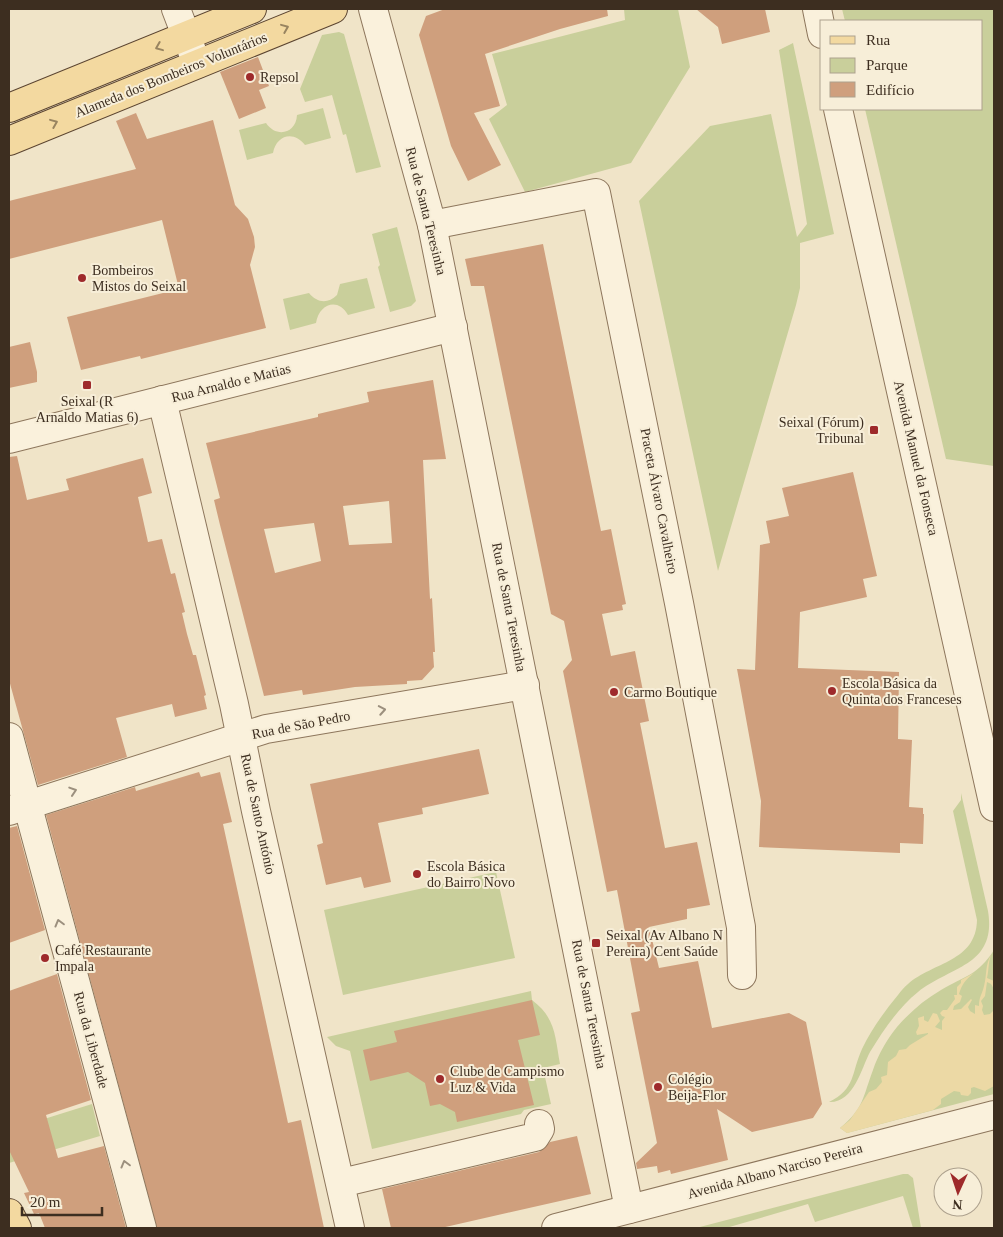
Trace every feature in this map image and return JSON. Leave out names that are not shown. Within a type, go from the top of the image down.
[{"type":"main road","points":[[9,108],[252,9]]},
{"type":"main road","name":"Alameda dos Bombeiros Voluntários","points":[[9,141],[333,9]]},
{"type":"main road","points":[[9,1213],[17,1228]]},
{"type":"main road","points":[[9,1218],[11,1228]]},
{"type":"street","points":[[176,9],[197,64]]},
{"type":"street","name":"Rua de Santa Teresinha","points":[[373,9],[432,225],[629,1209]]},
{"type":"street","points":[[817,9],[820,24]]},
{"type":"street","name":"Avenida Manuel da Fonseca","points":[[838,110],[994,807]]},
{"type":"street","name":"Praceta Álvaro Cavalheiro","points":[[432,225],[596,193],[742,927],[742,975]]},
{"type":"street","name":"Rua Arnaldo e Matias","points":[[9,439],[453,326]]},
{"type":"street","name":"Rua de Santo António","points":[[162,400],[242,737],[256,811],[350,1228]]},
{"type":"street","name":"Rua de São Pedro","points":[[18,808],[266,729],[525,685]]},
{"type":"street","name":"Rua da Liberdade","points":[[9,737],[18,808],[142,1228]]},
{"type":"street","name":"Avenida Albano Narciso Pereira","points":[[556,1228],[994,1115]]},
{"type":"street","points":[[341,1183],[535,1137],[540,1129],[539,1124]]},
{"type":"green space","points":[[624,9],[678,9],[690,67],[631,163],[525,192],[489,119],[507,105],[492,54],[625,20]]},
{"type":"green space","points":[[842,9],[994,9],[994,466],[946,459],[865,110],[983,110],[983,20],[845,20]]},
{"type":"green space","points":[[339,32],[344,34],[381,167],[356,173],[346,134],[343,135],[332,95],[305,102],[300,89],[322,35]]},
{"type":"green space","points":[[793,43],[834,234],[800,243],[800,288],[796,305],[718,571],[639,201],[710,126],[771,114],[797,237],[807,224],[779,50]]},
{"type":"green space","points":[[323,108],[331,138],[305,145],[296,137],[286,137],[278,142],[273,153],[247,160],[239,130],[266,123],[275,131],[285,132],[293,126],[297,115]]},
{"type":"green space","points":[[397,227],[416,301],[411,306],[390,312],[378,267],[380,265],[372,234]]},
{"type":"green space","points":[[367,278],[375,308],[348,315],[339,306],[329,305],[321,311],[316,323],[290,330],[283,299],[309,293],[315,299],[330,300],[337,295],[340,284]]},
{"type":"green space","points":[[961,793],[988,911],[989,929],[986,943],[979,954],[969,962],[918,992],[897,1012],[870,1052],[860,1076],[851,1091],[838,1101],[829,1102],[844,1092],[848,1086],[869,1035],[903,989],[918,977],[952,960],[969,945],[975,934],[977,920],[953,811],[961,800]]},
{"type":"green space","points":[[496,872],[515,958],[343,995],[324,910]]},
{"type":"green space","points":[[994,950],[994,1094],[847,1133],[840,1128],[854,1115],[858,1108],[880,1053],[897,1027],[912,1011],[929,998],[977,970]]},
{"type":"green space","points":[[531,991],[532,1000],[546,1014],[550,1021],[557,1045],[560,1064],[543,1068],[551,1104],[524,1110],[521,1114],[372,1149],[350,1051],[336,1046],[327,1037]]},
{"type":"green space","points":[[92,1104],[100,1136],[9,1163],[9,1130]]},
{"type":"green space","points":[[908,1174],[913,1178],[921,1228],[913,1228],[903,1196],[815,1222],[808,1204],[726,1228],[696,1228]]},
{"type":"sand","points":[[991,955],[987,978],[994,981],[994,989],[987,982],[985,996],[981,1001],[984,1015],[990,1014],[994,1010],[994,1086],[985,1091],[974,1087],[971,1088],[971,1093],[968,1096],[954,1091],[941,1099],[941,1104],[933,1110],[847,1133],[840,1128],[850,1120],[869,1092],[876,1089],[882,1082],[881,1077],[887,1075],[888,1062],[896,1056],[899,1050],[906,1049],[928,1034],[917,1035],[918,1018],[924,1016],[924,1020],[928,1022],[933,1013],[937,1014],[940,1021],[935,1027],[942,1030],[942,1021],[945,1017],[940,1013],[943,1010],[947,1010],[955,999],[954,995],[957,995],[957,987],[961,980],[974,973],[963,985],[959,994],[962,996],[960,1002],[954,1006],[953,1010],[961,1009],[971,999],[968,1007],[975,1014],[975,1005],[979,1006],[988,963]]},
{"type":"building","points":[[445,9],[607,9],[608,16],[560,29],[485,54],[500,106],[474,113],[501,165],[468,181],[451,146],[419,35],[426,16]]},
{"type":"building","points":[[696,9],[765,9],[770,32],[722,44],[718,27]]},
{"type":"building","points":[[258,57],[269,86],[259,90],[266,108],[239,119],[220,72]]},
{"type":"building","points":[[136,113],[147,139],[213,120],[235,205],[248,219],[254,237],[255,247],[250,265],[266,328],[141,359],[140,356],[81,370],[67,317],[179,289],[162,220],[9,259],[9,201],[136,169],[116,121]]},
{"type":"building","points":[[543,244],[601,531],[611,529],[626,604],[622,605],[623,610],[602,614],[611,656],[635,651],[649,721],[640,723],[665,848],[697,842],[710,905],[687,909],[687,919],[649,927],[659,968],[698,961],[712,1028],[789,1013],[806,1022],[822,1104],[813,1118],[752,1132],[717,1109],[728,1160],[671,1174],[670,1170],[658,1173],[657,1166],[637,1169],[636,1163],[657,1143],[631,1013],[640,1011],[617,890],[607,892],[563,671],[572,660],[564,621],[551,614],[484,286],[471,286],[465,259]]},
{"type":"building","points":[[30,342],[37,372],[37,382],[9,388],[9,347]]},
{"type":"building","points":[[433,380],[446,459],[423,460],[430,599],[432,598],[435,652],[433,652],[434,667],[422,680],[407,681],[407,684],[355,687],[303,695],[302,690],[264,696],[214,500],[220,498],[206,443],[318,417],[318,414],[369,402],[367,392]],"holes":[[[389,501],[392,543],[349,545],[343,506]],[[314,523],[321,561],[275,573],[264,529]]]},
{"type":"building","points":[[17,456],[27,500],[69,490],[66,479],[143,458],[152,493],[138,497],[148,542],[162,539],[171,574],[175,573],[185,612],[182,613],[193,655],[196,655],[206,695],[204,696],[207,709],[175,717],[172,704],[116,718],[127,757],[38,785],[9,680],[9,457]]},
{"type":"building","points":[[853,472],[877,576],[863,579],[867,597],[800,612],[798,668],[899,672],[898,739],[912,740],[909,807],[923,808],[923,844],[900,843],[900,853],[759,847],[761,801],[737,669],[755,670],[760,545],[770,543],[766,521],[789,516],[782,488]]},
{"type":"building","points":[[479,749],[489,794],[422,808],[423,814],[378,823],[391,882],[364,888],[361,877],[326,885],[317,845],[323,843],[310,784]]},
{"type":"building","points":[[199,772],[201,777],[220,772],[232,822],[223,824],[288,1123],[301,1120],[324,1228],[157,1228],[46,815],[135,787],[136,791]]},
{"type":"building","points":[[17,826],[45,930],[9,943],[9,828]]},
{"type":"building","points":[[57,974],[91,1100],[46,1115],[58,1158],[104,1146],[126,1228],[45,1228],[39,1213],[34,1214],[24,1193],[29,1192],[9,1150],[9,991]]},
{"type":"building","points":[[532,1000],[540,1035],[518,1040],[534,1105],[457,1122],[455,1112],[440,1104],[430,1106],[425,1083],[408,1072],[370,1081],[363,1050],[397,1042],[394,1031]]},
{"type":"building","points":[[577,1136],[591,1194],[441,1228],[391,1228],[382,1189],[539,1152],[550,1142]]},
{"type":"place","name":"Repsol","points":[[250,77]]},
{"type":"place","name":"Bombeiros Mistos do Seixal","points":[[82,278]]},
{"type":"place","name":"Seixal (R Arnaldo Matias 6)","points":[[87,385]]},
{"type":"place","name":"Seixal (Fórum) Tribunal","points":[[874,430]]},
{"type":"place","name":"Escola Básica da Quinta dos Franceses","points":[[832,691]]},
{"type":"place","name":"Carmo Boutique","points":[[614,692]]},
{"type":"place","name":"Escola Básica do Bairro Novo","points":[[417,874]]},
{"type":"place","name":"Seixal (Av Albano N Pereira) Cent Saúde","points":[[596,943]]},
{"type":"place","name":"Café Restaurante Impala","points":[[45,958]]},
{"type":"place","name":"Clube de Campismo Luz & Vida","points":[[440,1079]]},
{"type":"place","name":"Colégio Beija-Flor","points":[[658,1087]]}]
